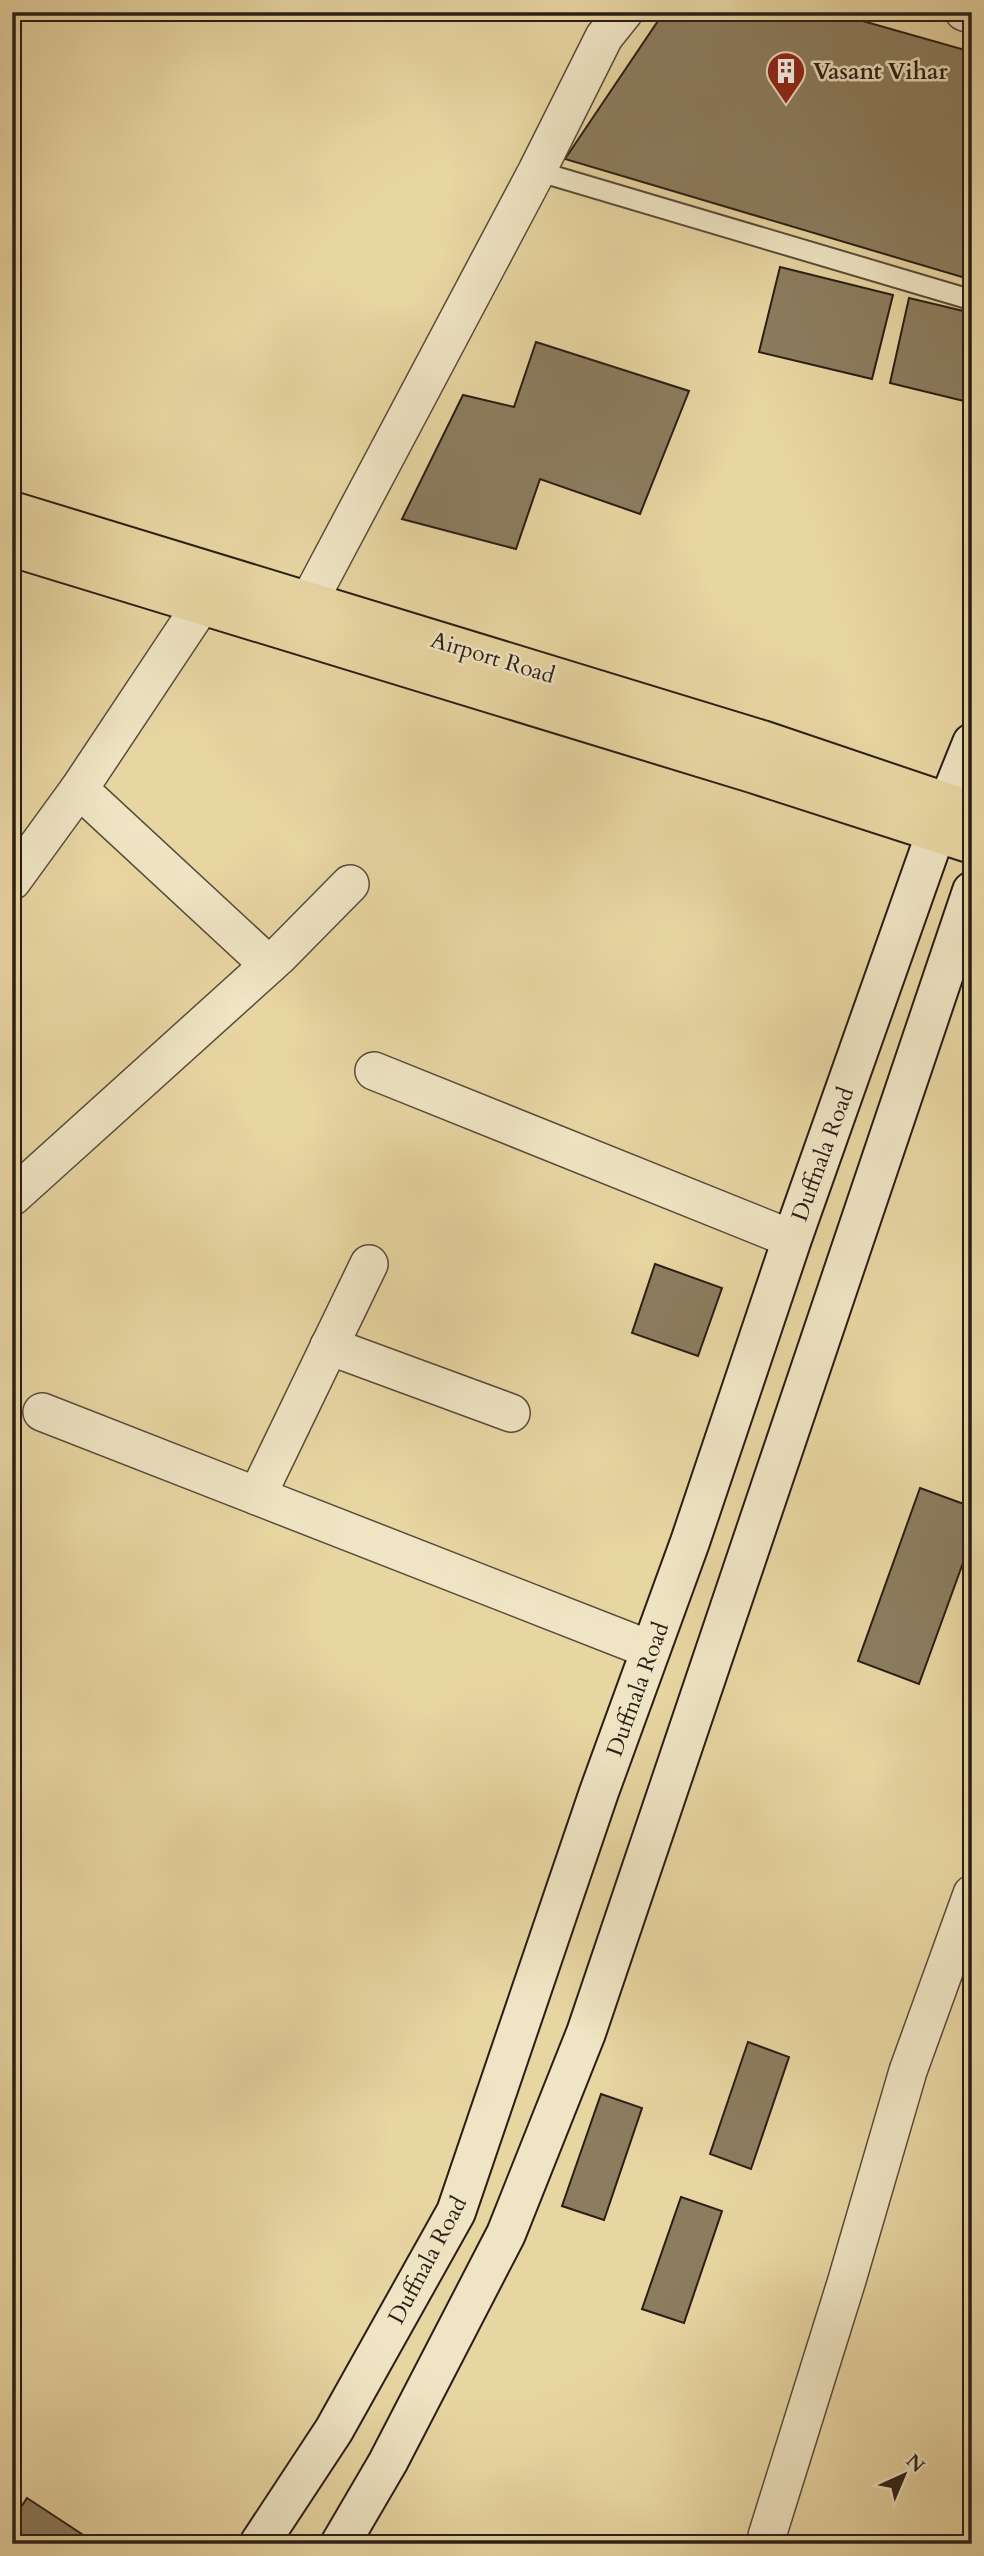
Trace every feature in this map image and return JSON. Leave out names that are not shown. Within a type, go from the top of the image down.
[{"type":"main road","name":"Airport Road","points":[[12,511],[762,740],[952,816],[972,844]]},
{"type":"main road","name":"Airport Road","points":[[12,547],[738,769],[952,816]]},
{"type":"main road","name":"Duffnala Road","points":[[259,2544],[334,2430],[456,2212],[792,1239],[952,816],[972,743]]},
{"type":"main road","points":[[340,2544],[388,2462],[506,2234],[586,2033],[972,891]]},
{"type":"street","points":[[309,601],[537,172],[604,37],[624,12]]},
{"type":"street","points":[[964,12],[972,14]]},
{"type":"street","points":[[12,881],[79,789],[141,691],[202,604]]},
{"type":"street","points":[[79,789],[269,965]]},
{"type":"street","points":[[12,1197],[269,965],[350,884]]},
{"type":"street","points":[[374,1071],[792,1239]]},
{"type":"street","points":[[257,1496],[369,1264]]},
{"type":"street","points":[[330,1346],[510,1413]]},
{"type":"street","points":[[42,1412],[651,1650]]},
{"type":"street","points":[[768,2544],[767,2536],[847,2280],[908,2071],[972,1894]]},
{"type":"lane","points":[[537,172],[972,300]]},
{"type":"building","name":"Vasant Vihar","points":[[664,12],[831,12],[972,52],[972,280],[565,159]]},
{"type":"building","points":[[780,267],[893,295],[872,379],[759,352]]},
{"type":"building","points":[[909,298],[972,313],[972,403],[890,383]]},
{"type":"building","points":[[536,342],[689,391],[640,514],[540,479],[516,549],[402,519],[463,395],[514,407]]},
{"type":"building","points":[[655,1264],[722,1288],[698,1356],[632,1333]]},
{"type":"building","points":[[920,1488],[972,1507],[972,1538],[919,1684],[858,1661]]},
{"type":"building","points":[[748,2042],[789,2057],[751,2169],[710,2154]]},
{"type":"building","points":[[601,2094],[642,2108],[604,2220],[562,2206]]},
{"type":"building","points":[[681,2197],[722,2211],[684,2323],[642,2309]]},
{"type":"building","points":[[27,2498],[97,2544],[12,2544],[12,2521]]},
{"type":"place","name":"Vasant Vihar","points":[[786,105]]}]
